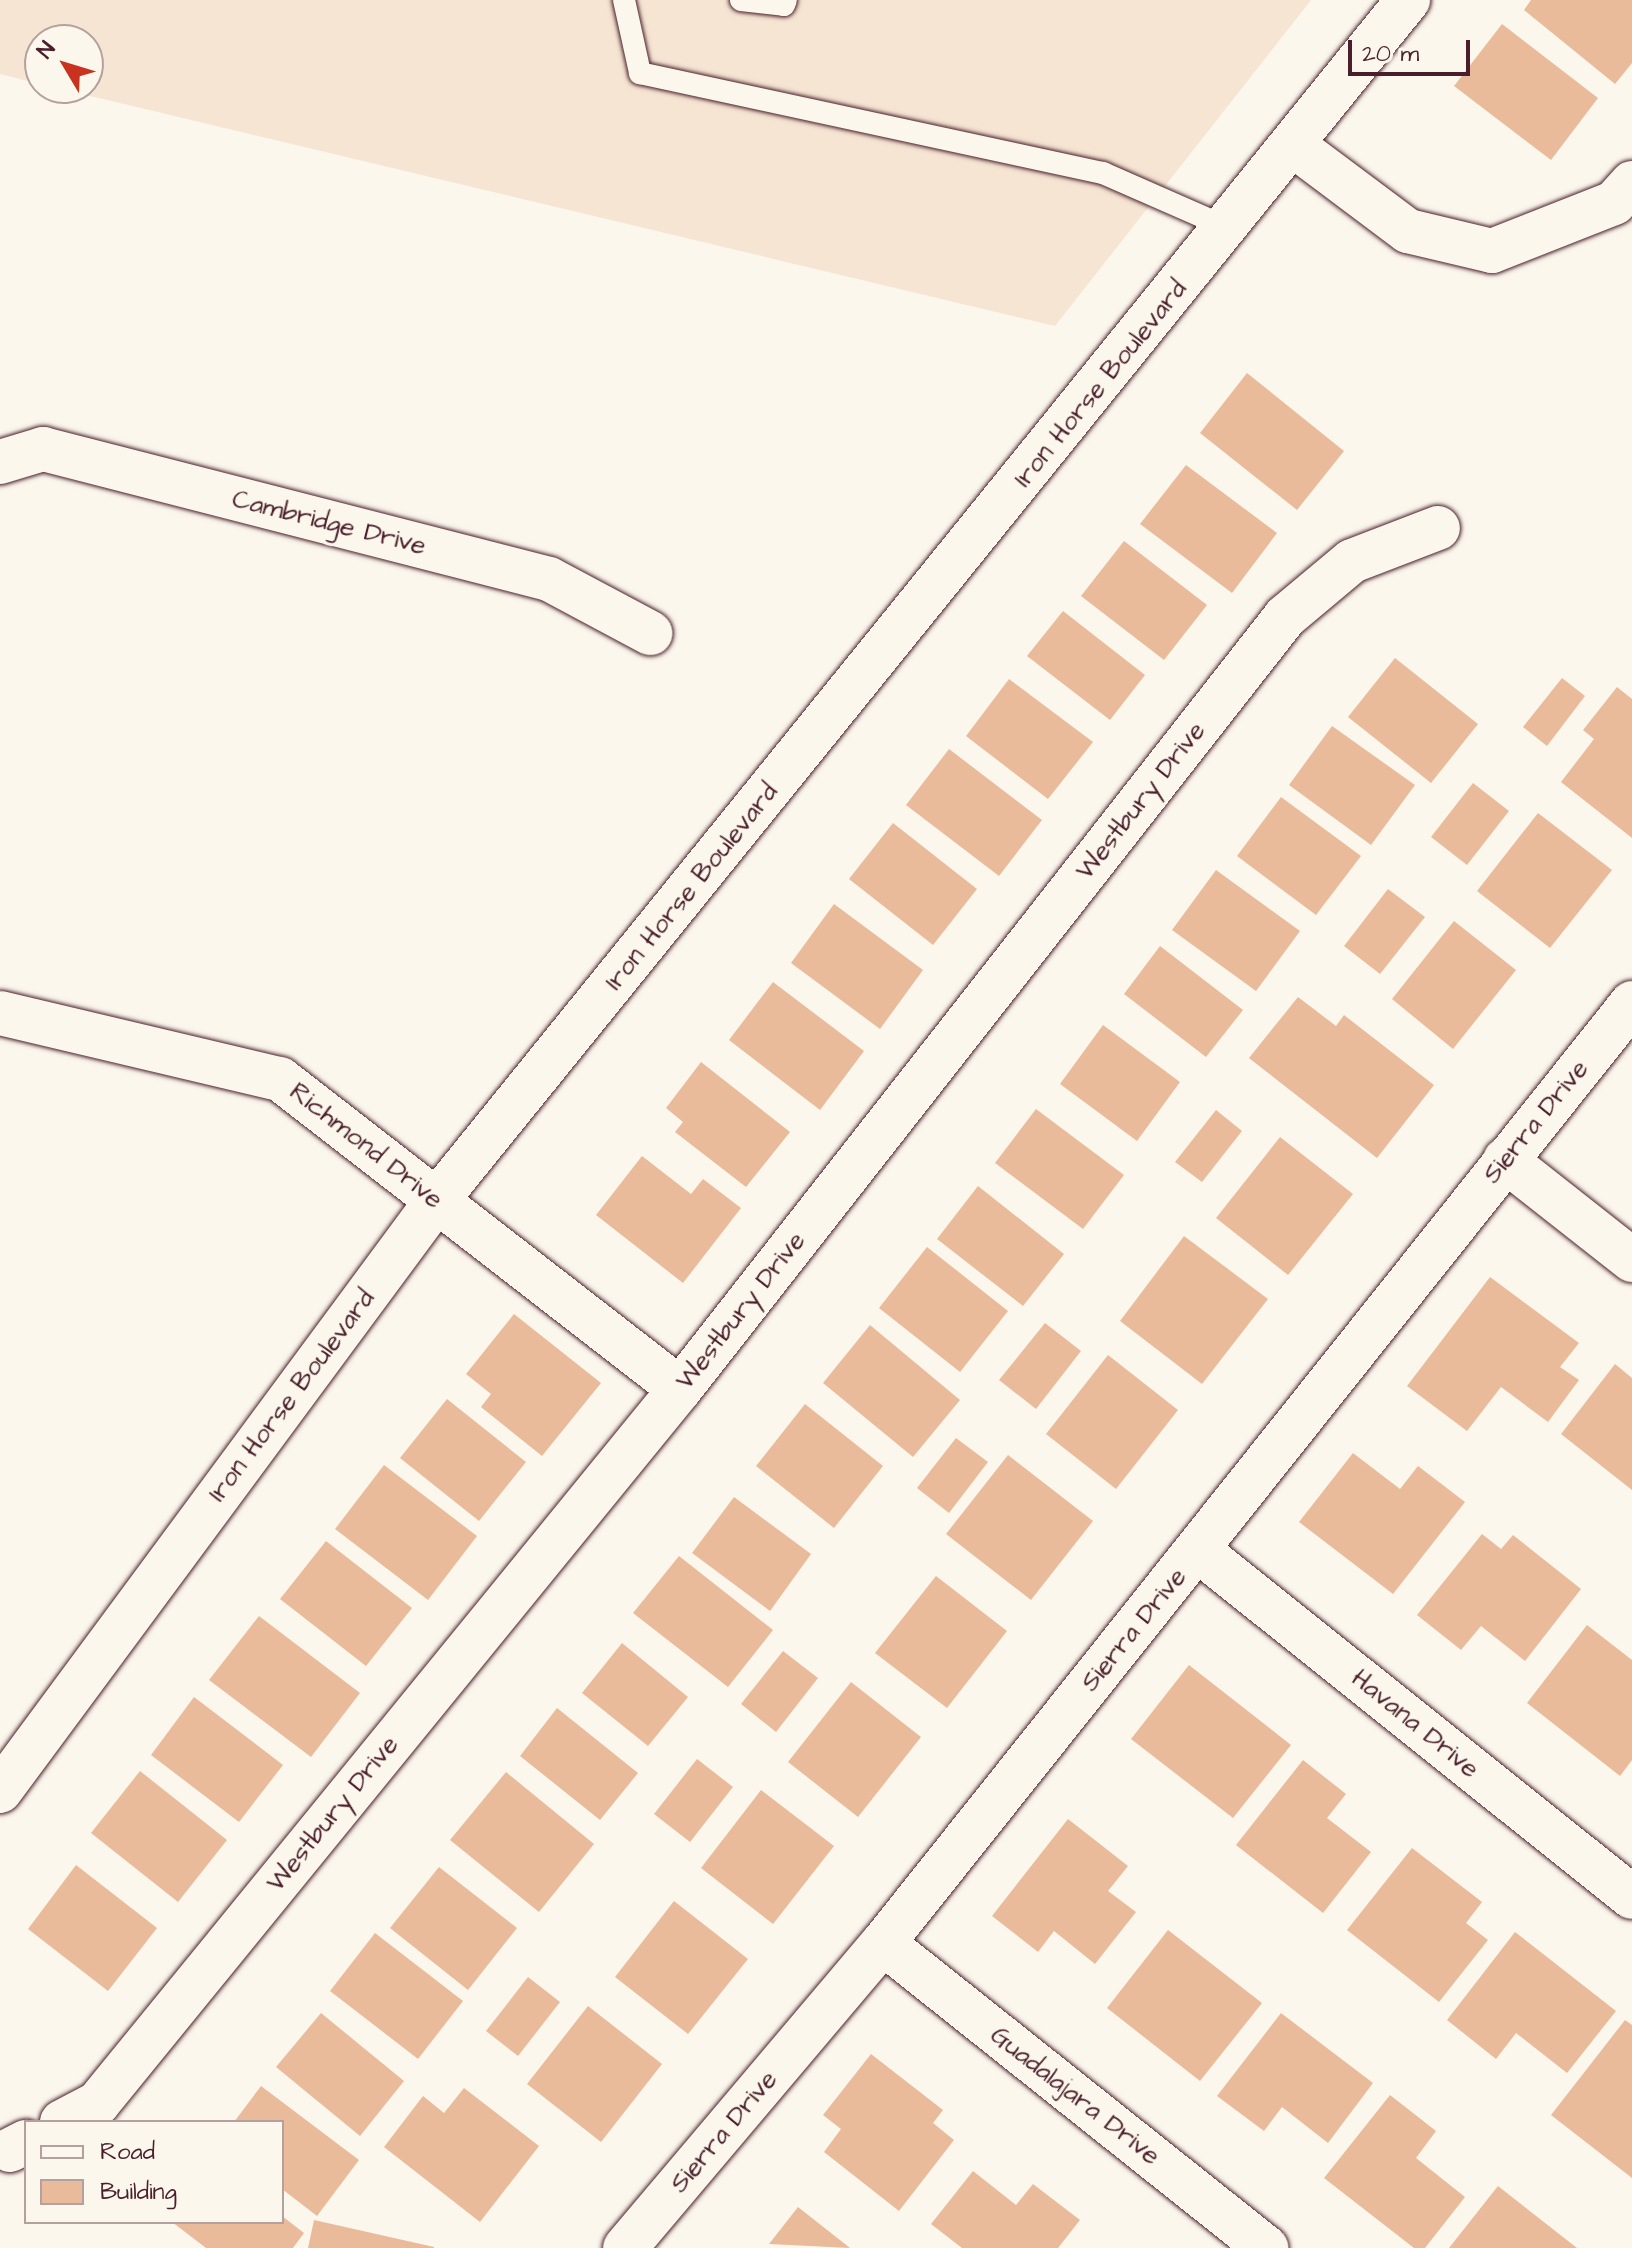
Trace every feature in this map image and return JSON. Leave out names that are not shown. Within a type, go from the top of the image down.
[{"type":"street","name":"Iron Horse Boulevard","points":[[0,1791],[437,1200],[1228,228],[1408,0]]},
{"type":"street","points":[[1293,145],[1408,231],[1492,251],[1614,203],[1632,183]]},
{"type":"street","name":"Cambridge Drive","points":[[0,462],[43,449],[549,579],[650,633]]},
{"type":"street","name":"Westbury Drive","points":[[66,2120],[98,2103],[680,1389],[1285,617],[1352,561],[1438,528]]},
{"type":"street","name":"Sierra Drive","points":[[625,2248],[883,1943],[1199,1551],[1632,1003]]},
{"type":"street","name":"Richmond Drive","points":[[0,1013],[280,1079],[680,1389]]},
{"type":"street","points":[[1505,1160],[1632,1260]]},
{"type":"street","name":"Havana Drive","points":[[1199,1551],[1632,1897]]},
{"type":"street","name":"Guadalajara Drive","points":[[883,1943],[1267,2248]]},
{"type":"lane","points":[[624,0],[640,73],[1103,173],[1228,228]]},
{"type":"lane","points":[[741,0],[784,5],[786,0]]},
{"type":"shaded area","points":[[0,0],[1311,0],[1055,326],[104,99],[104,24],[24,24],[24,80],[0,74]]},
{"type":"building","points":[[1531,0],[1632,0],[1632,63],[1615,84],[1524,10]]},
{"type":"building","points":[[1502,24],[1598,98],[1551,160],[1454,86]]},
{"type":"building","points":[[1247,373],[1344,451],[1297,510],[1200,433]]},
{"type":"building","points":[[1186,465],[1277,533],[1232,593],[1140,524]]},
{"type":"building","points":[[1124,541],[1207,605],[1164,660],[1081,596]]},
{"type":"building","points":[[1063,611],[1145,675],[1110,720],[1027,656]]},
{"type":"building","points":[[1395,658],[1478,724],[1431,783],[1348,717]]},
{"type":"building","points":[[1562,678],[1585,696],[1547,746],[1523,727]]},
{"type":"building","points":[[1009,679],[1093,742],[1048,799],[966,736]]},
{"type":"building","points":[[1617,687],[1632,699],[1632,838],[1561,782],[1594,739],[1583,730]]},
{"type":"building","points":[[1332,726],[1415,785],[1371,845],[1289,785]]},
{"type":"building","points":[[949,749],[1042,820],[999,876],[906,805]]},
{"type":"building","points":[[1473,783],[1509,811],[1467,865],[1431,837]]},
{"type":"building","points":[[1281,797],[1361,856],[1316,915],[1237,856]]},
{"type":"building","points":[[1538,813],[1612,870],[1550,948],[1477,891]]},
{"type":"building","points":[[893,823],[977,889],[933,945],[849,879]]},
{"type":"building","points":[[1216,870],[1300,931],[1256,991],[1172,930]]},
{"type":"building","points":[[1388,889],[1425,917],[1380,974],[1344,946]]},
{"type":"building","points":[[834,904],[923,970],[880,1029],[791,963]]},
{"type":"building","points":[[1454,921],[1516,970],[1453,1049],[1392,999]]},
{"type":"building","points":[[1160,946],[1243,1010],[1206,1057],[1124,994]]},
{"type":"building","points":[[773,982],[864,1051],[820,1110],[729,1040]]},
{"type":"building","points":[[1298,997],[1336,1026],[1344,1015],[1434,1085],[1377,1158],[1249,1058]]},
{"type":"building","points":[[1103,1025],[1180,1082],[1137,1141],[1060,1084]]},
{"type":"building","points":[[701,1062],[790,1132],[746,1187],[675,1132],[683,1122],[666,1108]]},
{"type":"building","points":[[1036,1109],[1124,1175],[1083,1229],[995,1163]]},
{"type":"building","points":[[1216,1110],[1242,1131],[1202,1182],[1175,1162]]},
{"type":"building","points":[[1280,1137],[1353,1194],[1288,1275],[1216,1218]]},
{"type":"building","points":[[642,1156],[691,1194],[703,1179],[741,1208],[683,1283],[596,1215]]},
{"type":"building","points":[[978,1186],[1064,1254],[1023,1306],[937,1239]]},
{"type":"building","points":[[1184,1236],[1268,1299],[1202,1384],[1120,1321]]},
{"type":"building","points":[[927,1247],[1008,1311],[960,1372],[879,1308]]},
{"type":"building","points":[[1490,1277],[1579,1343],[1560,1367],[1579,1380],[1548,1422],[1501,1387],[1467,1431],[1407,1386]]},
{"type":"building","points":[[514,1314],[601,1383],[542,1456],[481,1407],[491,1394],[466,1374]]},
{"type":"building","points":[[1045,1323],[1081,1351],[1036,1409],[999,1380]]},
{"type":"building","points":[[870,1325],[960,1400],[913,1457],[823,1383]]},
{"type":"building","points":[[1108,1355],[1178,1410],[1116,1489],[1046,1434]]},
{"type":"building","points":[[1615,1364],[1632,1378],[1632,1490],[1561,1434]]},
{"type":"building","points":[[447,1399],[526,1462],[479,1521],[400,1458]]},
{"type":"building","points":[[805,1404],[883,1466],[834,1528],[756,1466]]},
{"type":"building","points":[[956,1438],[988,1462],[949,1513],[917,1488]]},
{"type":"building","points":[[1353,1453],[1400,1489],[1418,1466],[1465,1502],[1393,1594],[1299,1522]]},
{"type":"building","points":[[1008,1455],[1093,1521],[1031,1600],[946,1534]]},
{"type":"building","points":[[384,1465],[477,1536],[428,1600],[335,1529]]},
{"type":"building","points":[[734,1497],[811,1554],[770,1611],[692,1553]]},
{"type":"building","points":[[1482,1534],[1501,1549],[1513,1535],[1581,1589],[1525,1661],[1481,1626],[1461,1650],[1417,1615]]},
{"type":"building","points":[[326,1541],[412,1608],[366,1666],[280,1599]]},
{"type":"building","points":[[679,1556],[773,1630],[728,1687],[633,1613]]},
{"type":"building","points":[[936,1576],[1007,1631],[947,1708],[875,1653]]},
{"type":"building","points":[[259,1616],[360,1693],[311,1757],[209,1680]]},
{"type":"building","points":[[1587,1625],[1632,1660],[1632,1760],[1620,1776],[1527,1703]]},
{"type":"building","points":[[622,1643],[688,1697],[648,1746],[582,1693]]},
{"type":"building","points":[[783,1651],[818,1678],[776,1732],[741,1704]]},
{"type":"building","points":[[1189,1665],[1291,1745],[1233,1818],[1131,1739]]},
{"type":"building","points":[[851,1682],[921,1737],[858,1817],[788,1762]]},
{"type":"building","points":[[194,1697],[283,1765],[239,1822],[151,1755]]},
{"type":"building","points":[[557,1708],[638,1773],[600,1820],[520,1756]]},
{"type":"building","points":[[697,1759],[733,1787],[690,1842],[654,1814]]},
{"type":"building","points":[[1303,1760],[1346,1794],[1327,1818],[1371,1852],[1323,1913],[1236,1845]]},
{"type":"building","points":[[140,1771],[227,1840],[178,1902],[91,1833]]},
{"type":"building","points":[[506,1772],[594,1844],[539,1912],[450,1840]]},
{"type":"building","points":[[761,1790],[834,1846],[773,1924],[701,1868]]},
{"type":"building","points":[[1068,1819],[1128,1866],[1108,1891],[1136,1912],[1095,1964],[1054,1931],[1038,1952],[992,1916]]},
{"type":"building","points":[[1412,1848],[1482,1902],[1466,1923],[1488,1940],[1439,2002],[1347,1930]]},
{"type":"building","points":[[76,1865],[157,1928],[108,1991],[28,1929]]},
{"type":"building","points":[[439,1867],[517,1928],[468,1990],[390,1928]]},
{"type":"building","points":[[674,1901],[748,1959],[688,2034],[615,1977]]},
{"type":"building","points":[[1168,1930],[1262,2003],[1200,2081],[1107,2008]]},
{"type":"building","points":[[1515,1932],[1616,2011],[1567,2073],[1516,2033],[1496,2059],[1447,2020]]},
{"type":"building","points":[[375,1933],[463,2001],[418,2059],[330,1991]]},
{"type":"building","points":[[528,1977],[560,2002],[518,2056],[486,2031]]},
{"type":"building","points":[[588,2006],[662,2064],[601,2142],[527,2084]]},
{"type":"building","points":[[321,2013],[404,2081],[360,2136],[276,2067]]},
{"type":"building","points":[[1281,2013],[1373,2083],[1328,2143],[1282,2107],[1264,2131],[1217,2096]]},
{"type":"building","points":[[1625,2020],[1632,2025],[1632,2178],[1551,2115]]},
{"type":"building","points":[[871,2054],[943,2110],[933,2123],[954,2140],[899,2211],[824,2152],[841,2129],[823,2115]]},
{"type":"building","points":[[261,2086],[359,2160],[317,2216],[284,2191],[284,2120],[236,2120]]},
{"type":"building","points":[[464,2088],[539,2146],[480,2222],[384,2147],[423,2096],[444,2113]]},
{"type":"building","points":[[1390,2095],[1436,2131],[1416,2158],[1465,2197],[1425,2248],[1414,2248],[1324,2178]]},
{"type":"building","points":[[973,2171],[1016,2205],[1033,2184],[1080,2220],[1058,2248],[962,2248],[931,2224]]},
{"type":"building","points":[[1498,2186],[1577,2248],[1449,2248]]},
{"type":"building","points":[[798,2207],[850,2248],[769,2244]]},
{"type":"building","points":[[284,2218],[304,2233],[293,2248],[206,2248],[175,2224],[284,2224]]},
{"type":"building","points":[[314,2220],[434,2247],[434,2248],[308,2248]]}]
